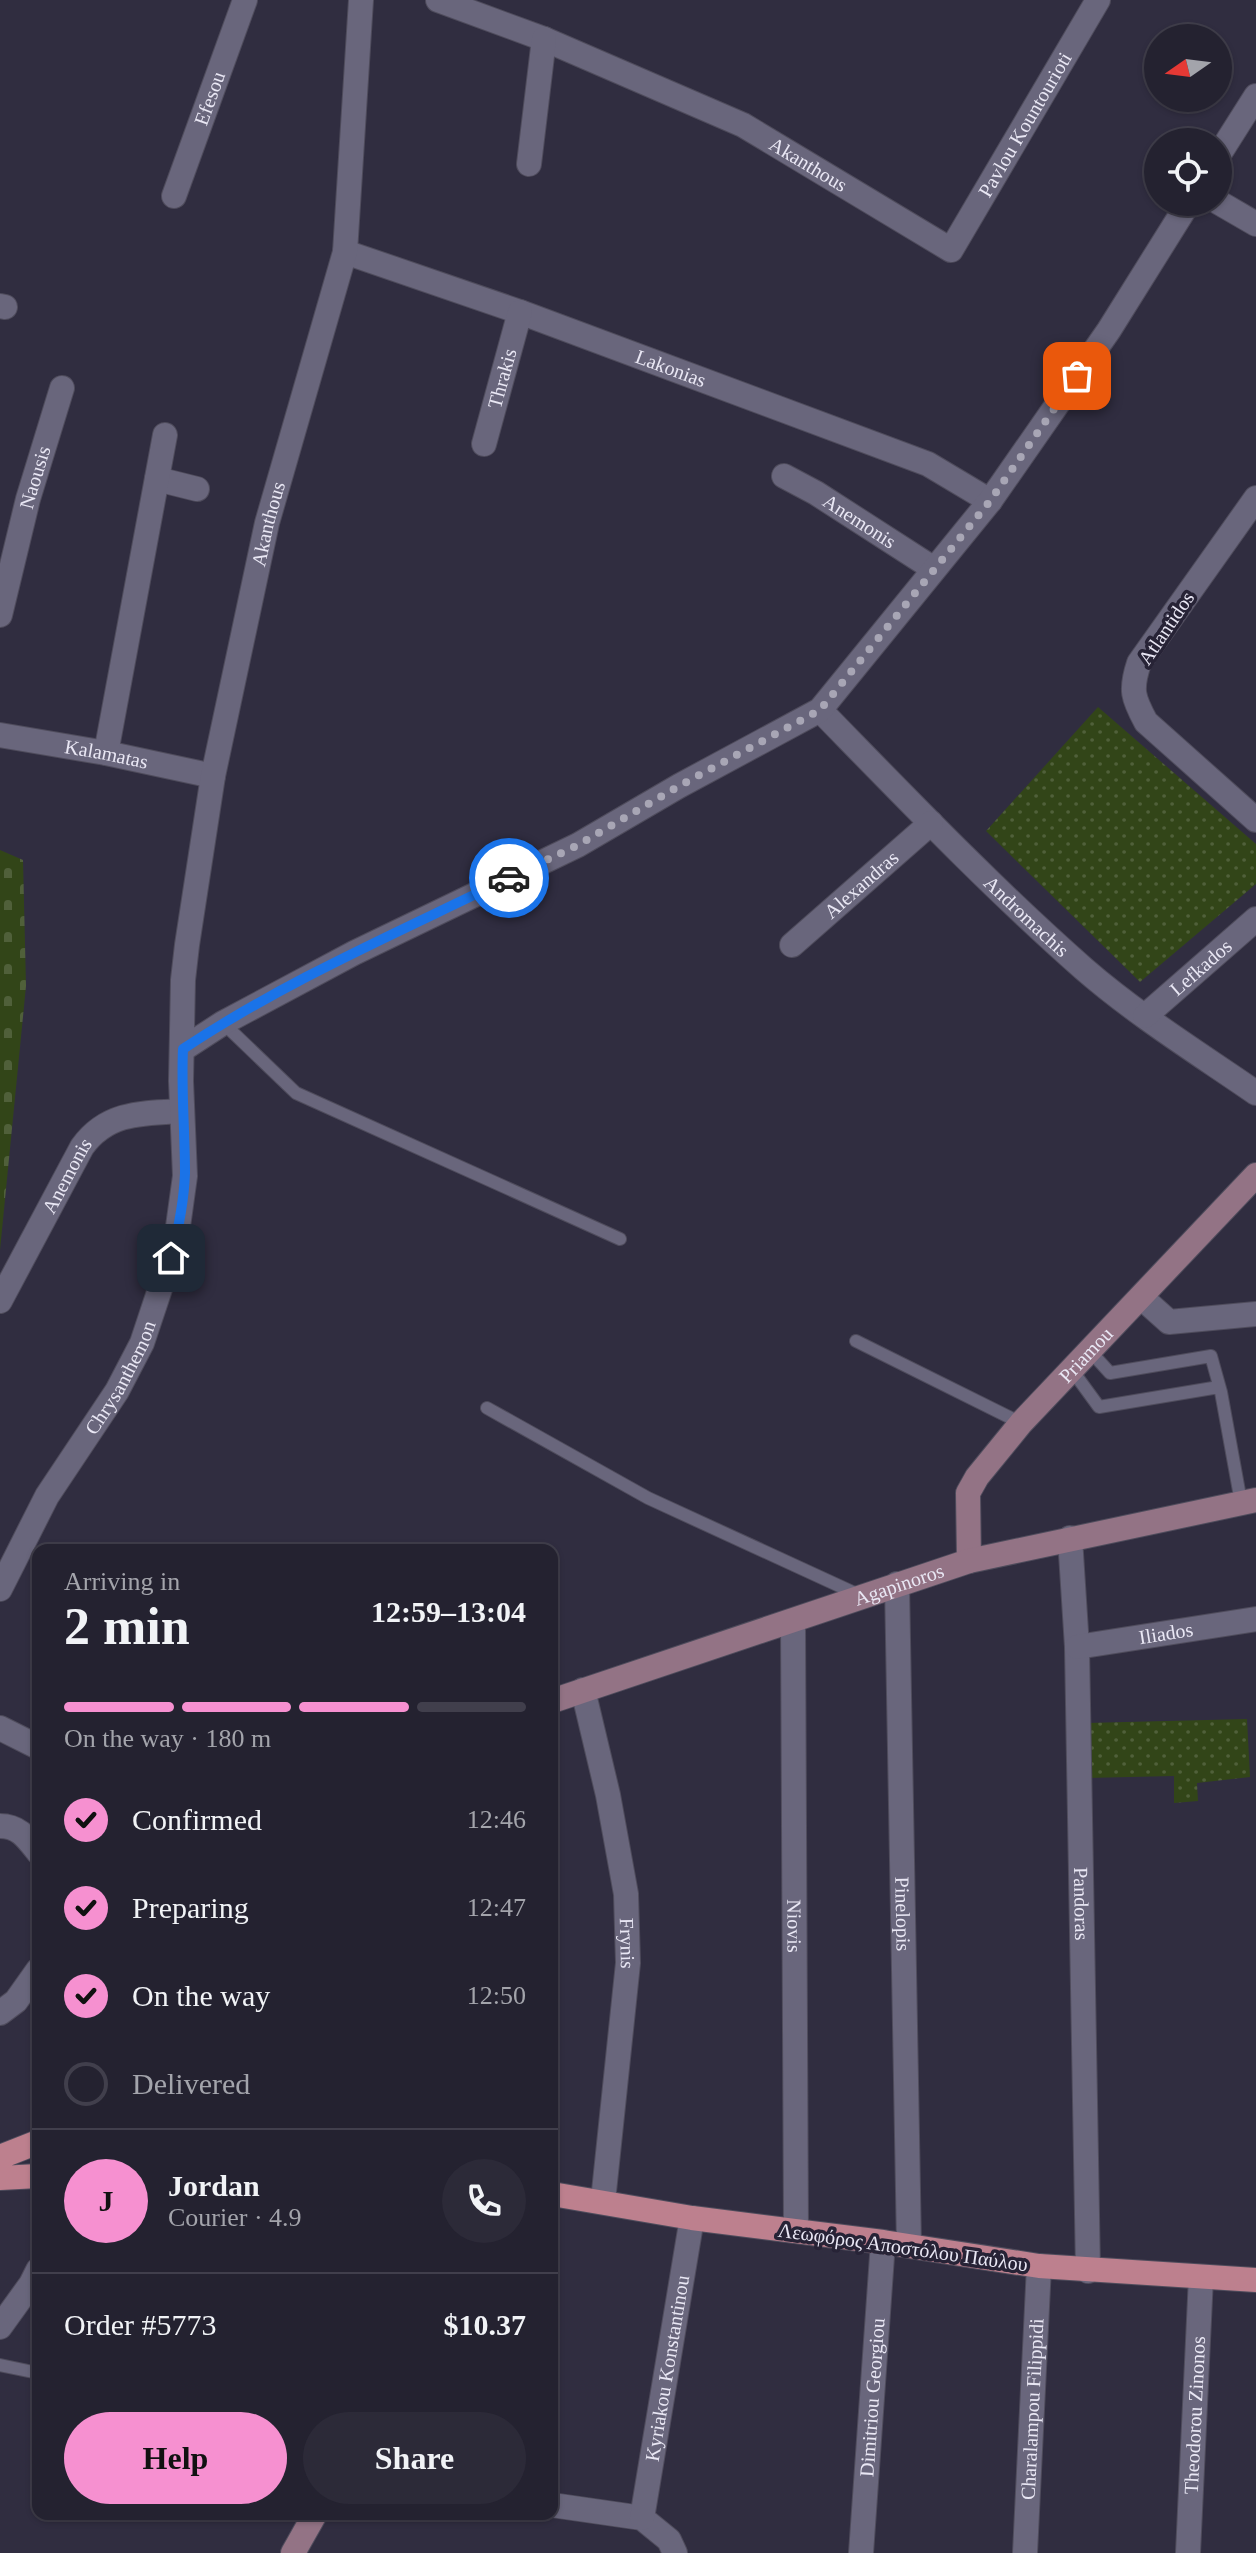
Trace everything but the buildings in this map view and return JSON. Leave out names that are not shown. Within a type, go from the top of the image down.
[{"type":"main road","name":"Priamou","points":[[969,1561],[968,1493],[977,1477],[1021,1423],[1256,1175]]},
{"type":"main road","name":"Agapinoros","points":[[558,1699],[969,1561],[1249,1501]]},
{"type":"main road","points":[[0,2157],[32,2144]]},
{"type":"main road","points":[[0,2178],[32,2176]]},
{"type":"main road","name":"Λεωφόρος Αποστόλου Παύλου","points":[[558,2195],[692,2218],[1039,2266],[1256,2280]]},
{"type":"main road","points":[[293,2553],[312,2520]]},
{"type":"street","name":"Efesou","points":[[174,196],[245,0]]},
{"type":"street","name":"Akanthous","points":[[183,1049],[183,980],[213,776],[267,523],[345,252],[361,0]]},
{"type":"street","name":"Akanthous","points":[[438,0],[544,39],[743,125],[951,250]]},
{"type":"street","name":"Pavlou Kountourioti","points":[[951,250],[1098,0]]},
{"type":"street","points":[[529,164],[544,39]]},
{"type":"street","points":[[1232,134],[1256,96]]},
{"type":"street","points":[[1232,210],[1256,224]]},
{"type":"street","points":[[183,1049],[223,1023],[354,953],[578,845],[820,710],[990,501],[1109,330],[1180,216]]},
{"type":"street","name":"Lakonias","points":[[345,252],[520,312],[928,464],[990,501]]},
{"type":"street","name":"Thrakis","points":[[484,444],[520,312]]},
{"type":"street","name":"Naousis","points":[[0,615],[28,499],[62,388]]},
{"type":"street","points":[[106,753],[165,435]]},
{"type":"street","name":"Anemonis","points":[[784,476],[816,493],[934,569]]},
{"type":"street","points":[[157,479],[197,489]]},
{"type":"street","name":"Atlantidos","points":[[1256,498],[1139,663],[1132,682],[1135,701],[1146,722],[1256,820]]},
{"type":"street","name":"Andromachis","points":[[820,710],[931,823],[1085,970],[1256,1093]]},
{"type":"street","name":"Kalamatas","points":[[0,735],[213,776]]},
{"type":"street","name":"Alexandras","points":[[792,945],[931,823]]},
{"type":"street","name":"Lefkados","points":[[1145,1016],[1256,919]]},
{"type":"street","name":"Chrysanthemon","points":[[0,1589],[47,1496],[117,1391],[142,1343],[166,1275],[178,1230],[185,1176],[183,1049]]},
{"type":"street","name":"Anemonis","points":[[0,1301],[91,1134],[100,1126],[121,1118],[182,1111]]},
{"type":"street","points":[[1141,1297],[1169,1322],[1256,1314]]},
{"type":"street","name":"Pandoras","points":[[1070,1538],[1077,1647],[1088,2271]]},
{"type":"street","name":"Pinelopis","points":[[897,1584],[909,2246]]},
{"type":"street","name":"Iliados","points":[[1077,1647],[1256,1619]]},
{"type":"street","name":"Niovis","points":[[793,1622],[796,2231]]},
{"type":"street","name":"Frynis","points":[[583,1690],[608,1795],[626,1908],[628,1963],[603,2201]]},
{"type":"street","points":[[0,1728],[32,1744]]},
{"type":"street","points":[[0,1826],[22,1832],[32,1844]]},
{"type":"street","points":[[0,2013],[16,2001],[32,1978]]},
{"type":"street","name":"Kyriakou Konstantinou","points":[[642,2518],[692,2218]]},
{"type":"street","name":"Dimitriou Georgiou","points":[[861,2553],[883,2242]]},
{"type":"street","name":"Charalampou Filippidi","points":[[1025,2553],[1039,2266]]},
{"type":"street","name":"Theodorou Zinonos","points":[[1188,2553],[1201,2277]]},
{"type":"street","points":[[0,2327],[32,2282]]},
{"type":"street","points":[[558,2506],[642,2518],[669,2540],[675,2553]]},
{"type":"lane","points":[[223,1023],[296,1093],[620,1239]]},
{"type":"lane","points":[[856,1341],[1021,1423]]},
{"type":"lane","points":[[1090,1351],[1110,1373],[1211,1356],[1249,1501]]},
{"type":"lane","points":[[1072,1370],[1099,1407],[1219,1387]]},
{"type":"lane","points":[[487,1408],[648,1498],[862,1596]]},
{"type":"lane","points":[[0,2365],[32,2372]]},
{"type":"green space","points":[[1098,707],[1256,844],[1256,884],[1140,982],[986,831]]},
{"type":"green space","points":[[0,850],[23,860],[26,986],[0,1250]]},
{"type":"green space","points":[[1247,1719],[1250,1777],[1197,1783],[1198,1801],[1174,1803],[1174,1776],[1086,1778],[1085,1723]]},
{"type":"way so far","points":[[509,878],[578,845],[820,710],[990,501],[1077,376]]},
{"type":"route","points":[[171,1258],[185,1176],[181,1081],[183,1049],[223,1023],[354,953],[509,878]]}]
